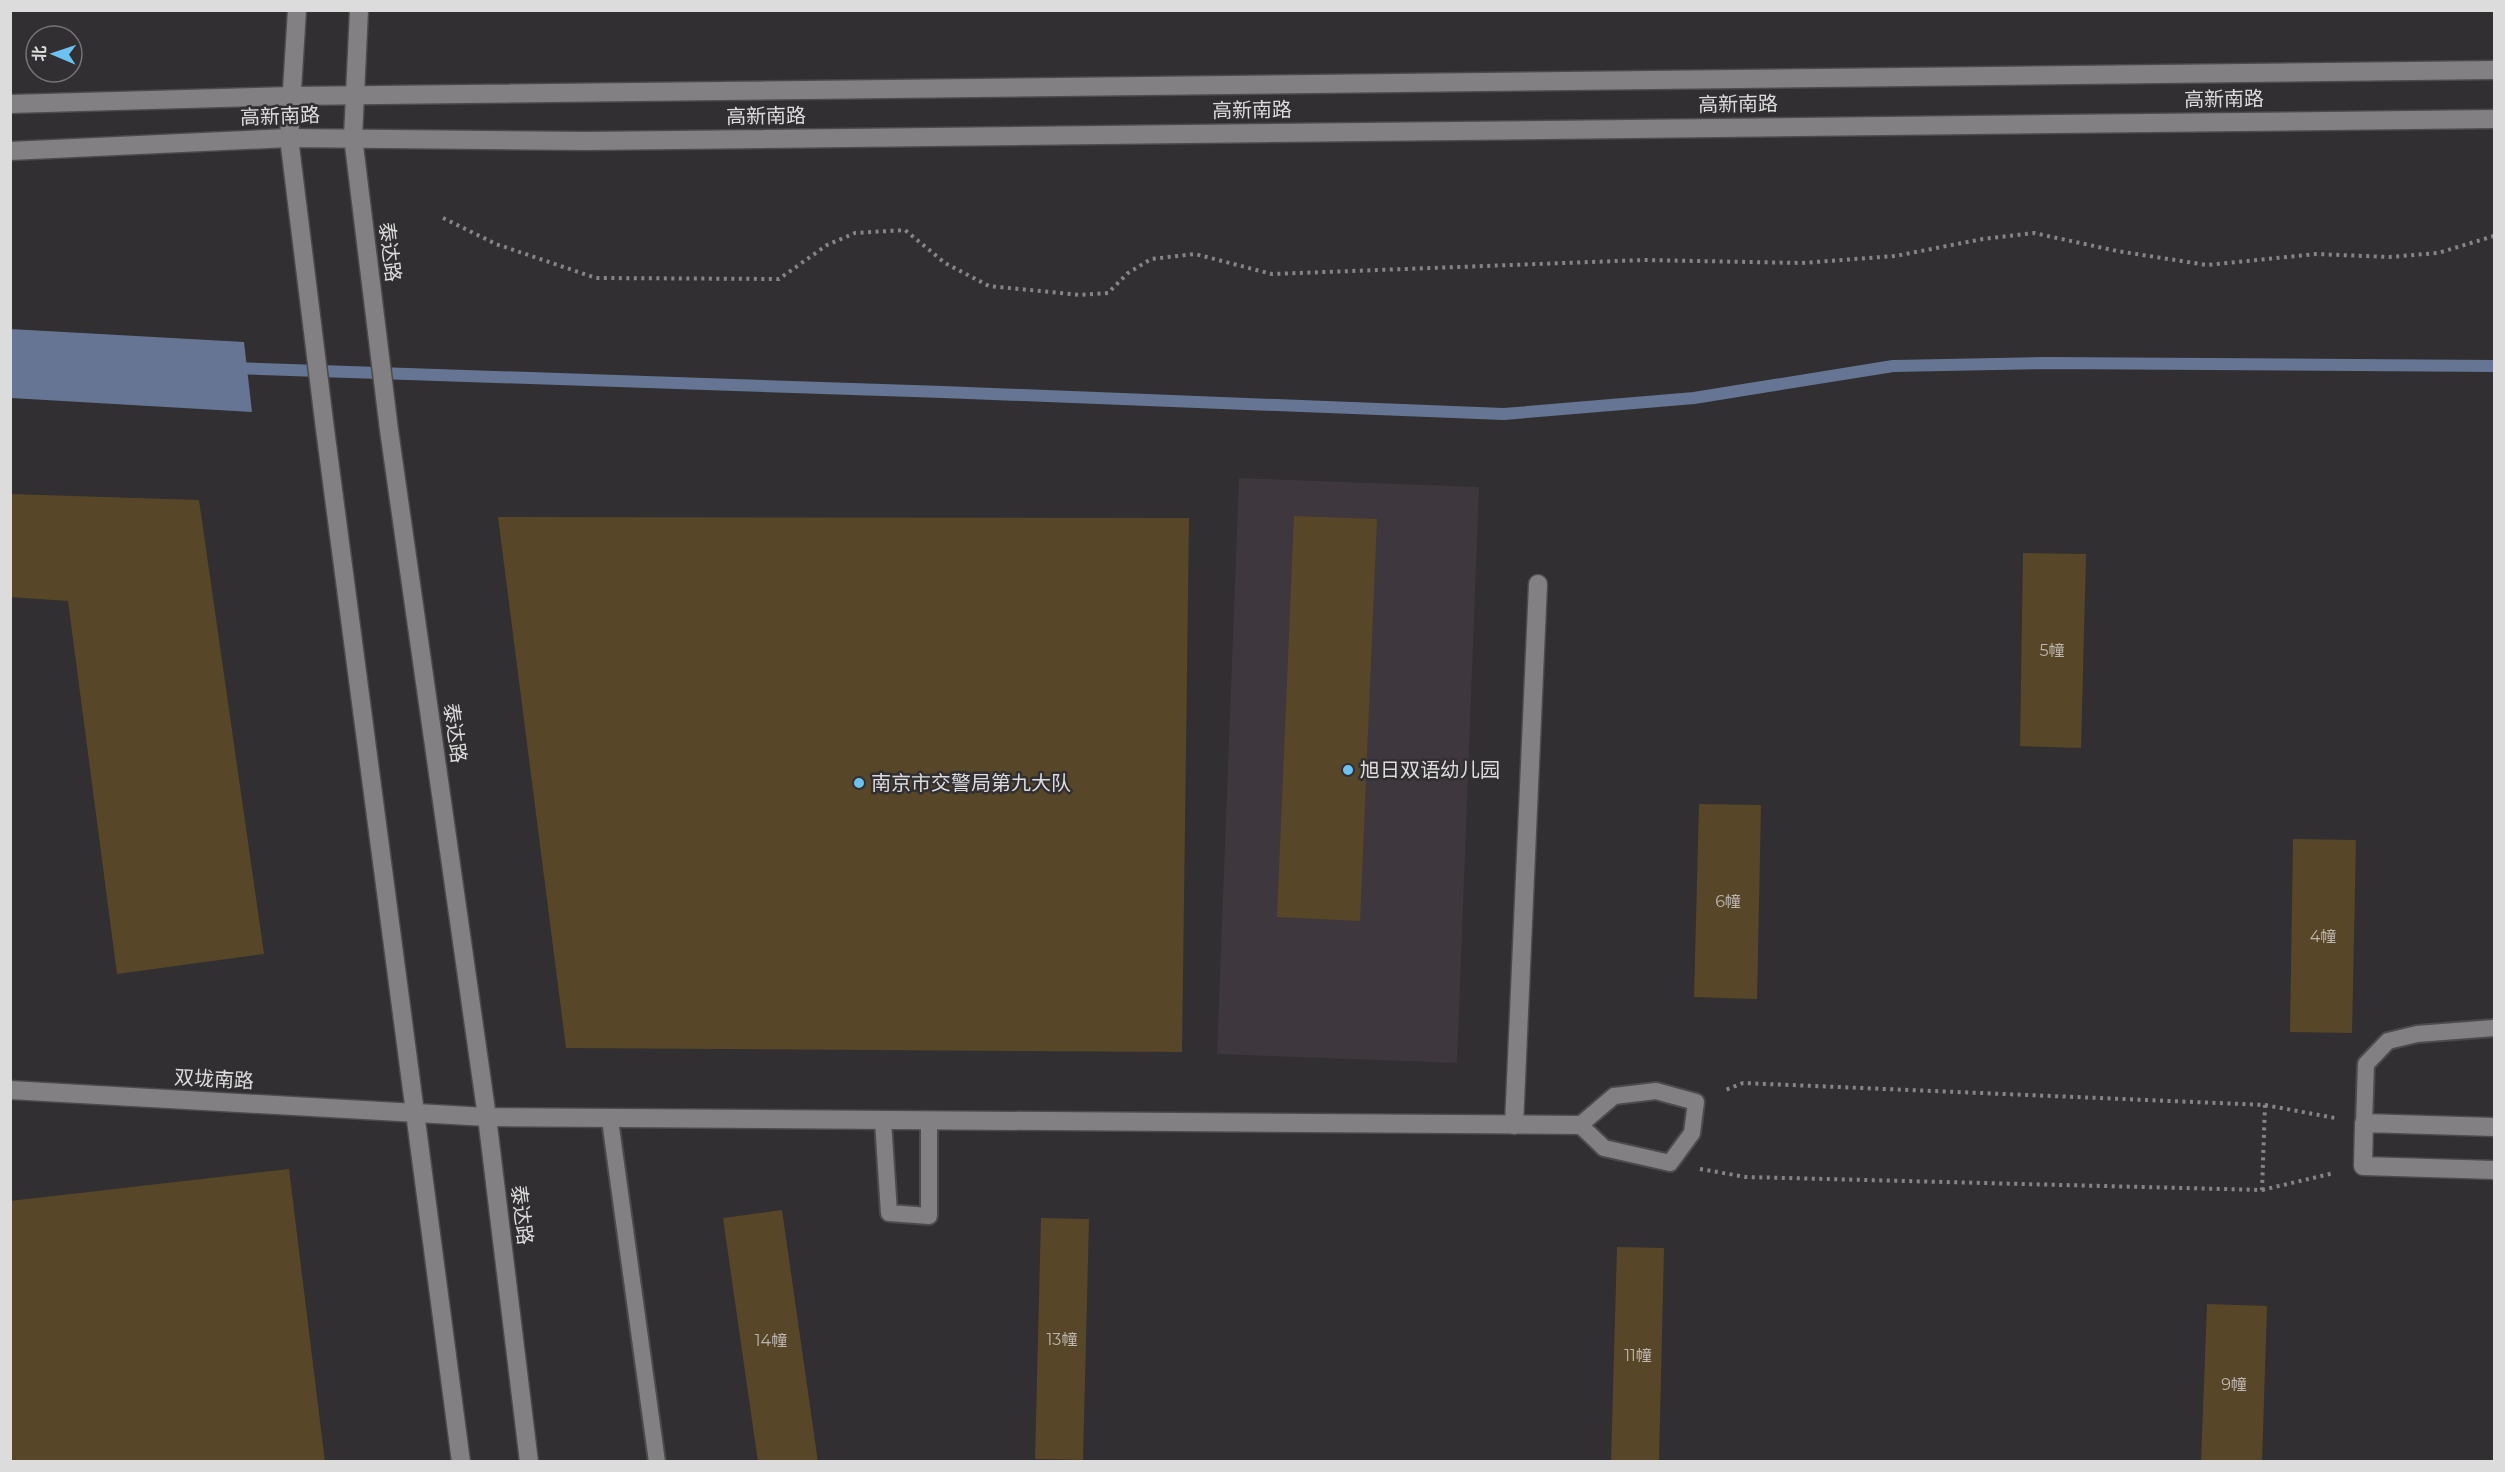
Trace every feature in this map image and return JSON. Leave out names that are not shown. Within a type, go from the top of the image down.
[{"type":"street","points":[[297,10],[290,138],[325,429],[461,1461]]},
{"type":"street","name":"泰达路","points":[[359,10],[353,137],[389,430],[487,1117],[529,1461]]},
{"type":"street","name":"高新南路","points":[[10,104],[355,95],[2494,70]]},
{"type":"street","name":"高新南路","points":[[10,151],[353,137],[599,141],[2494,118]]},
{"type":"street","points":[[1514,1125],[1538,584]]},
{"type":"street","name":"双垅南路","points":[[10,1090],[415,1114],[610,1120],[1580,1125]]},
{"type":"street","points":[[2494,1127],[2364,1123],[2363,1166],[2494,1170]]},
{"type":"lane","points":[[2364,1123],[2366,1064],[2388,1041],[2417,1034],[2494,1028]]},
{"type":"lane","points":[[1656,1091],[1696,1102],[1692,1133],[1670,1163],[1604,1148],[1580,1125],[1614,1096],[1656,1091]]},
{"type":"lane","points":[[610,1120],[657,1461]]},
{"type":"lane","points":[[884,1121],[890,1214],[929,1216],[929,1122]]},
{"type":"path","points":[[443,218],[496,244],[596,278],[779,279],[826,245],[855,233],[905,230],[945,263],[989,286],[1080,295],[1108,293],[1128,273],[1151,259],[1195,254],[1272,274],[1644,260],[1802,263],[1895,256],[1983,239],[2034,233],[2116,251],[2207,265],[2316,255],[2389,257],[2438,253],[2494,236]]},
{"type":"path","points":[[1696,1102],[1743,1083],[2265,1105],[2364,1123]]},
{"type":"path","points":[[2262,1190],[2265,1105]]},
{"type":"path","points":[[1670,1163],[1746,1177],[2262,1190],[2363,1166]]},
{"type":"shaded area","name":"旭日双语幼儿园","points":[[1239,478],[1479,487],[1457,1063],[1217,1054]]},
{"type":"water","points":[[10,329],[244,342],[252,412],[11,398]]},
{"type":"building","points":[[10,494],[199,500],[264,954],[117,974],[68,601],[10,597]]},
{"type":"building","points":[[1294,516],[1377,519],[1360,921],[1277,917]]},
{"type":"building","name":"南京市交警局第九大队","points":[[498,517],[1189,518],[1182,1052],[566,1048]]},
{"type":"building","points":[[2023,553],[2086,554],[2081,748],[2020,746]]},
{"type":"building","points":[[1699,804],[1761,805],[1757,999],[1694,997]]},
{"type":"building","points":[[2293,839],[2356,840],[2352,1033],[2290,1032]]},
{"type":"building","points":[[289,1169],[325,1462],[10,1462],[10,1201]]},
{"type":"building","points":[[782,1210],[818,1462],[758,1462],[723,1218]]},
{"type":"building","points":[[1041,1218],[1089,1219],[1083,1460],[1035,1459]]},
{"type":"building","points":[[1617,1247],[1664,1248],[1659,1462],[1611,1462]]},
{"type":"building","points":[[2207,1304],[2267,1306],[2262,1462],[2201,1462]]},
{"type":"waterway","points":[[231,368],[1504,414],[1694,398],[1893,366],[2045,363],[2494,366]]},
{"type":"place","name":"旭日双语幼儿园","points":[[1348,770]]},
{"type":"place","name":"南京市交警局第九大队","points":[[859,783]]}]
